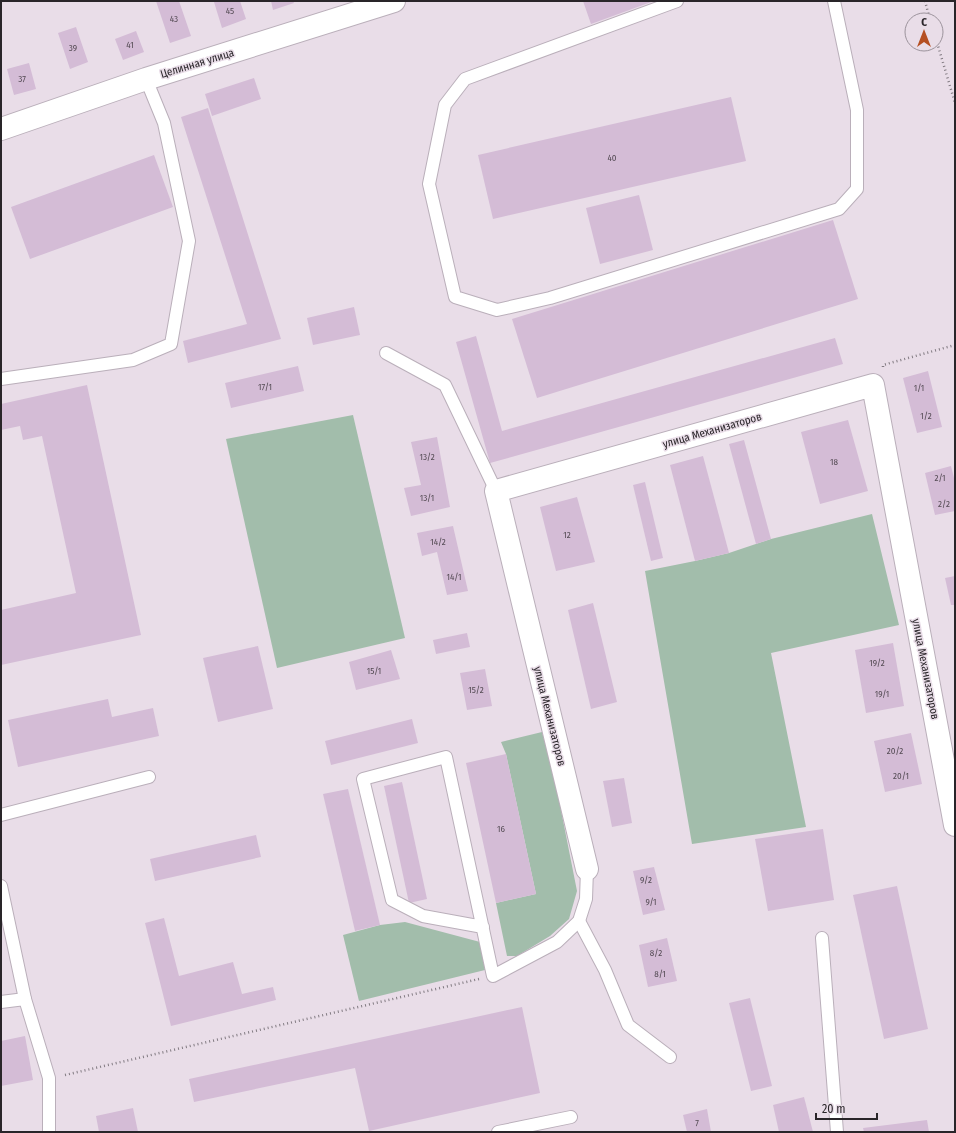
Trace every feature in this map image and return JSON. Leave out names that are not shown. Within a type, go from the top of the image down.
[{"type":"street","name":"Целинная улица","points":[[1,129],[146,79],[394,1]]},
{"type":"street","name":"улица Механизаторов","points":[[587,869],[496,491],[873,385],[955,825]]},
{"type":"lane","points":[[676,1],[465,79],[445,104],[429,184],[455,296],[497,310],[550,298],[839,209],[857,189],[857,110],[834,1]]},
{"type":"lane","points":[[1,379],[133,360],[171,344],[189,241],[164,123],[146,79]]},
{"type":"lane","points":[[386,353],[445,385],[496,491]]},
{"type":"lane","points":[[483,927],[423,916],[392,900],[363,779],[446,757],[483,927],[493,976],[557,942],[579,921],[586,899],[587,869]]},
{"type":"lane","points":[[1,815],[149,777]]},
{"type":"lane","points":[[1,886],[25,999],[49,1078],[49,1132]]},
{"type":"lane","points":[[579,921],[605,970],[628,1025],[670,1057]]},
{"type":"lane","points":[[822,938],[838,1132]]},
{"type":"lane","points":[[1,1002],[25,999]]},
{"type":"lane","points":[[498,1132],[571,1116]]},
{"type":"path","points":[[925,1],[928,12]]},
{"type":"path","points":[[940,52],[955,103]]},
{"type":"path","points":[[873,385],[883,365],[955,345]]},
{"type":"path","points":[[49,1078],[493,976]]},
{"type":"green space","points":[[353,415],[405,638],[277,668],[226,439]]},
{"type":"green space","points":[[872,514],[899,625],[771,653],[806,827],[692,844],[645,571],[729,553],[771,539]]},
{"type":"green space","points":[[542,732],[555,780],[577,891],[569,919],[550,936],[517,956],[507,956],[496,903],[536,894],[506,754],[501,742]]},
{"type":"green space","points":[[405,922],[480,942],[485,970],[359,1001],[343,935],[380,925]]},
{"type":"building","points":[[156,1],[179,1],[191,36],[170,43]]},
{"type":"building","points":[[240,1],[246,19],[222,28],[214,2]]},
{"type":"building","points":[[271,1],[293,1],[294,3],[273,10]]},
{"type":"building","points":[[583,1],[654,1],[591,24]]},
{"type":"building","points":[[76,27],[88,62],[70,69],[58,33]]},
{"type":"building","points":[[136,31],[144,52],[123,60],[115,39]]},
{"type":"building","points":[[29,63],[36,89],[14,95],[7,69]]},
{"type":"building","points":[[254,78],[261,99],[212,116],[205,94]]},
{"type":"building","points":[[731,97],[746,161],[493,219],[478,155]]},
{"type":"building","points":[[208,108],[281,339],[188,363],[183,341],[247,324],[181,117]]},
{"type":"building","points":[[154,155],[173,207],[30,259],[11,207]]},
{"type":"building","points":[[639,195],[653,250],[600,264],[586,208]]},
{"type":"building","points":[[833,220],[858,299],[537,398],[512,319]]},
{"type":"building","points":[[354,307],[360,335],[313,345],[307,318]]},
{"type":"building","points":[[476,336],[502,431],[835,338],[843,364],[490,463],[456,342]]},
{"type":"building","points":[[298,366],[304,391],[231,408],[225,383]]},
{"type":"building","points":[[928,371],[942,427],[917,433],[903,378]]},
{"type":"building","points":[[87,385],[141,635],[1,665],[1,610],[76,593],[42,436],[23,440],[20,426],[1,430],[1,404]]},
{"type":"building","points":[[848,420],[868,491],[820,504],[801,432]]},
{"type":"building","points":[[437,437],[450,507],[411,516],[404,488],[421,485],[411,442]]},
{"type":"building","points":[[744,440],[771,539],[756,544],[729,444]]},
{"type":"building","points":[[703,456],[729,553],[695,561],[670,465]]},
{"type":"building","points":[[951,466],[955,482],[955,511],[935,515],[925,473]]},
{"type":"building","points":[[645,482],[663,558],[651,561],[633,485]]},
{"type":"building","points":[[577,497],[595,562],[556,571],[540,507]]},
{"type":"building","points":[[453,526],[468,591],[447,595],[437,552],[422,556],[417,533]]},
{"type":"building","points":[[955,576],[955,605],[951,605],[945,578]]},
{"type":"building","points":[[593,603],[617,702],[591,709],[568,610]]},
{"type":"building","points":[[467,633],[470,647],[436,654],[433,640]]},
{"type":"building","points":[[893,643],[904,706],[866,713],[855,650]]},
{"type":"building","points":[[258,646],[273,709],[218,722],[203,658]]},
{"type":"building","points":[[391,650],[400,679],[356,690],[349,662]]},
{"type":"building","points":[[485,669],[492,706],[467,710],[460,673]]},
{"type":"building","points":[[108,699],[112,717],[153,708],[159,736],[18,767],[8,720]]},
{"type":"building","points":[[412,719],[418,743],[331,765],[325,741]]},
{"type":"building","points":[[911,733],[922,784],[885,792],[874,741]]},
{"type":"building","points":[[506,754],[536,894],[496,903],[466,763]]},
{"type":"building","points":[[624,778],[632,823],[612,827],[603,781]]},
{"type":"building","points":[[402,782],[427,899],[409,903],[384,786]]},
{"type":"building","points":[[348,789],[380,925],[355,931],[323,794]]},
{"type":"building","points":[[823,829],[834,900],[768,911],[755,839]]},
{"type":"building","points":[[256,835],[261,857],[155,881],[150,859]]},
{"type":"building","points":[[654,867],[665,910],[643,915],[633,871]]},
{"type":"building","points":[[897,886],[928,1029],[884,1039],[853,895]]},
{"type":"building","points":[[164,918],[179,976],[233,962],[242,994],[273,987],[276,1000],[171,1026],[145,923]]},
{"type":"building","points":[[667,938],[677,981],[648,987],[639,945]]},
{"type":"building","points":[[750,998],[772,1086],[751,1091],[729,1003]]},
{"type":"building","points":[[522,1007],[540,1093],[369,1131],[355,1068],[194,1102],[189,1079]]},
{"type":"building","points":[[25,1036],[33,1080],[1,1086],[1,1041]]},
{"type":"building","points":[[804,1097],[813,1132],[779,1132],[773,1105]]},
{"type":"building","points":[[133,1108],[138,1132],[99,1132],[96,1116]]},
{"type":"building","points":[[707,1109],[711,1132],[687,1132],[683,1115]]},
{"type":"building","points":[[927,1120],[929,1132],[864,1132],[863,1128]]}]
